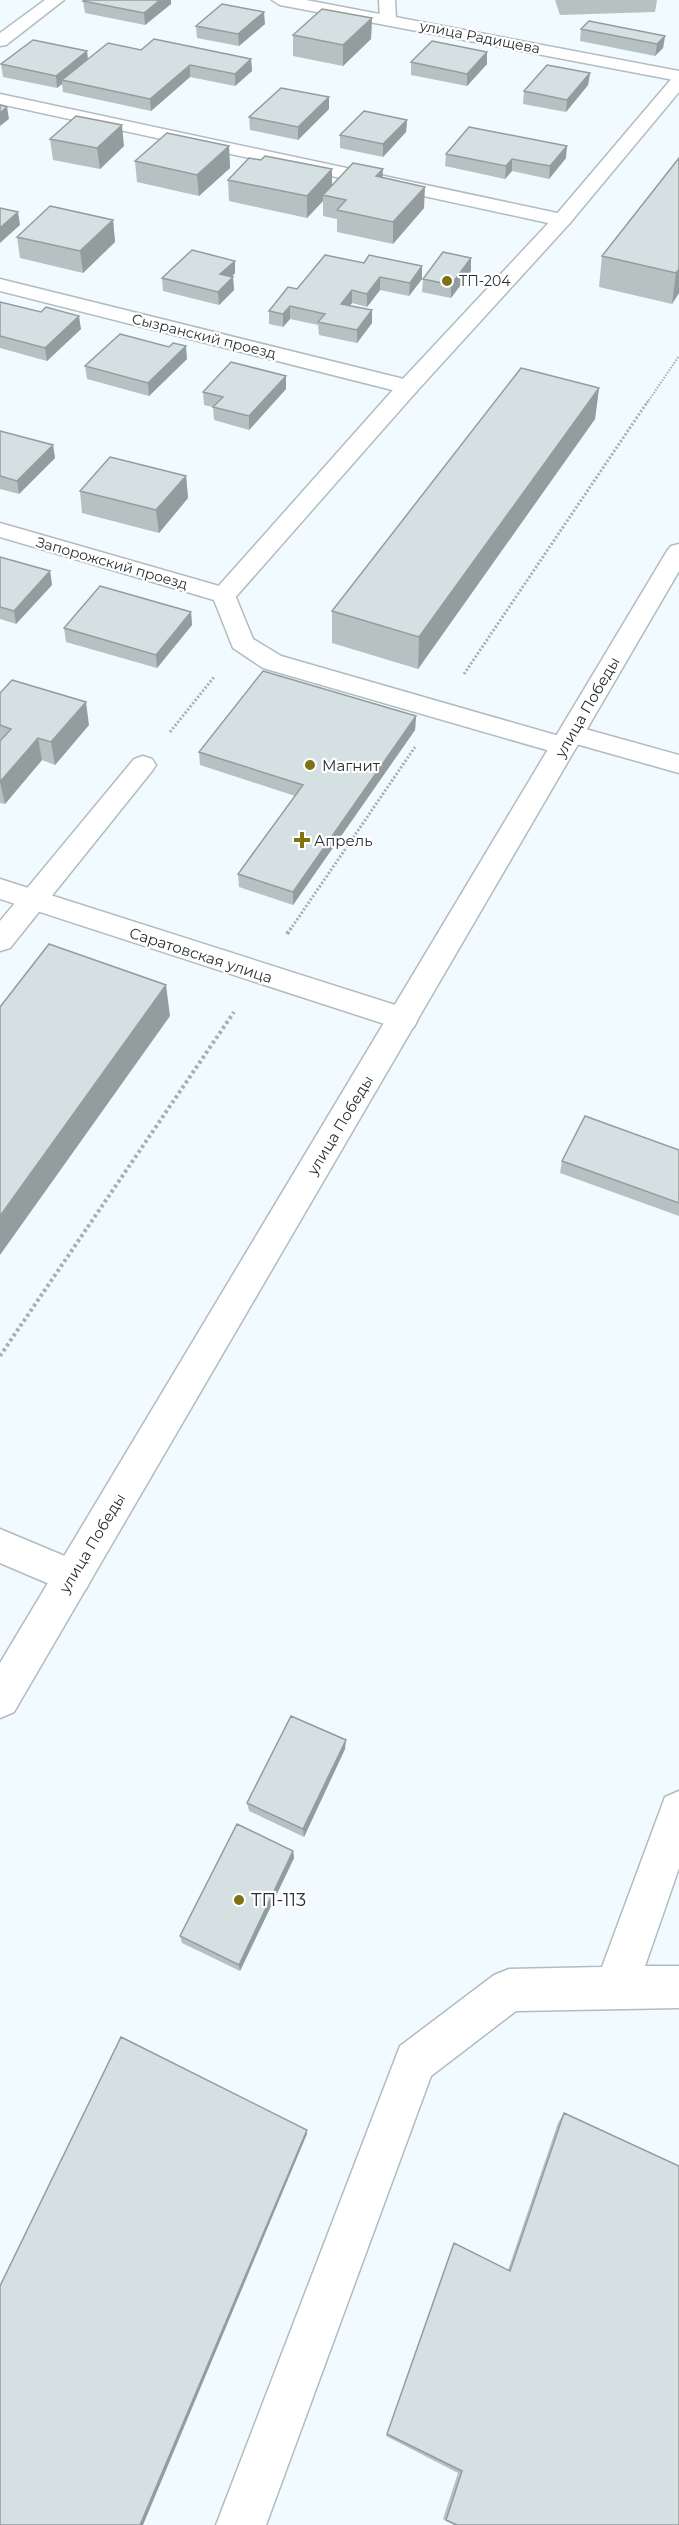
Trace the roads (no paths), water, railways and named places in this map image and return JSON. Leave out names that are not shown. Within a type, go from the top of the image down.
[{"type":"street","points":[[0,41],[56,0]]},
{"type":"street","name":"улица Радищева","points":[[280,0],[679,76]]},
{"type":"street","points":[[387,0],[388,20]]},
{"type":"street","points":[[679,81],[562,220],[408,387],[224,595],[242,643],[272,662],[439,712],[679,764]]},
{"type":"street","points":[[0,99],[562,220]]},
{"type":"street","name":"Сызранский проезд","points":[[0,285],[408,387]]},
{"type":"street","name":"Запорожский проезд","points":[[0,530],[224,595]]},
{"type":"street","name":"улица Победы","points":[[0,1699],[679,551]]},
{"type":"street","points":[[0,941],[143,765]]},
{"type":"street","name":"Саратовская улица","points":[[0,889],[403,1019]]},
{"type":"street","points":[[0,1546],[73,1577]]},
{"type":"street","points":[[616,1989],[679,1811]]},
{"type":"street","points":[[241,2525],[415,2061],[509,1990],[679,1987]]},
{"type":"place","name":"ТП-204","points":[[447,281]]},
{"type":"place","name":"Магнит","points":[[310,765]]},
{"type":"place","name":"Апрель","points":[[302,840]]},
{"type":"place","name":"ТП-113","points":[[239,1900]]}]
